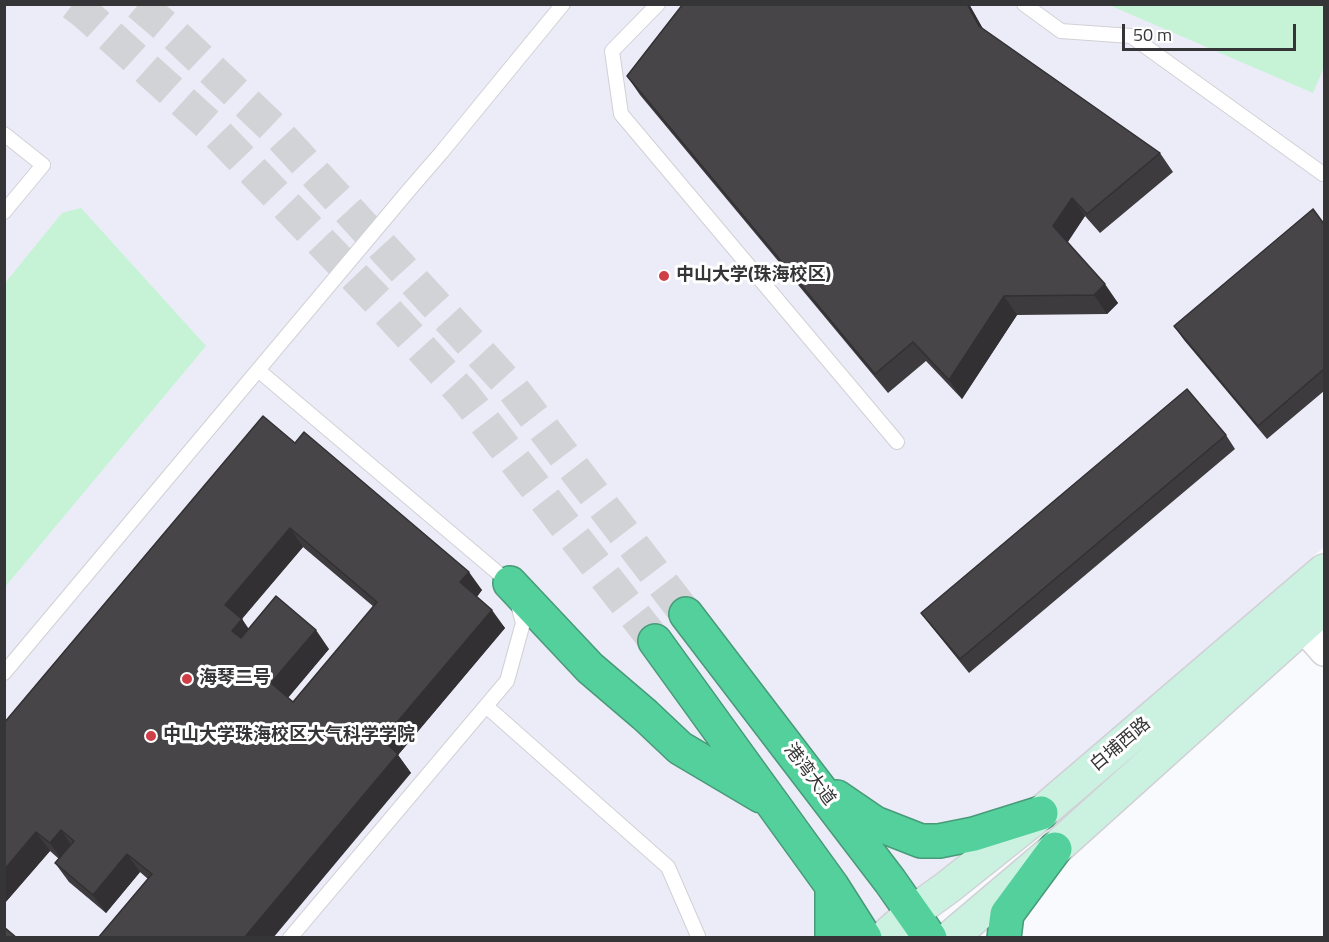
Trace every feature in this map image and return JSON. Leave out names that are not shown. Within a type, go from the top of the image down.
[{"type":"highway","points":[[510,583],[590,668],[680,748],[771,802]]},
{"type":"highway","name":"港湾大道","points":[[686,614],[921,925]]},
{"type":"highway","points":[[656,641],[832,886],[865,938]]},
{"type":"highway","points":[[811,779],[875,823],[921,841],[939,841],[974,834],[1041,813]]},
{"type":"highway","points":[[1004,938],[1006,914],[1055,849]]},
{"type":"highway","points":[[832,886],[832,938]]},
{"type":"main road","name":"白埔西路","points":[[884,938],[921,925],[948,887],[1041,813],[1324,571]]},
{"type":"main road","name":"白埔西路","points":[[961,928],[1055,849],[1313,617]]},
{"type":"street","points":[[1313,617],[1324,652]]},
{"type":"lane","points":[[4,672],[441,153],[563,4]]},
{"type":"lane","points":[[658,4],[612,51],[621,114],[897,442]]},
{"type":"lane","points":[[1024,4],[1061,31],[1131,36],[1324,173]]},
{"type":"lane","points":[[4,134],[43,165],[4,212]]},
{"type":"lane","points":[[258,370],[510,583],[524,623],[507,681],[290,938]]},
{"type":"lane","points":[[486,706],[668,867],[697,938]]},
{"type":"shaded area","name":"中山大学(珠海校区)","points":[[5,5],[1324,5],[1324,547],[879,937],[5,938]]},
{"type":"green space","points":[[1109,5],[1324,5],[1324,67],[1313,93]]},
{"type":"green space","points":[[81,208],[206,346],[5,587],[5,283],[62,213]]},
{"type":"building","points":[[683,4],[967,4],[979,26],[1160,153],[1087,214],[1072,198],[1053,226],[1105,284],[1094,295],[1004,296],[949,380],[913,342],[875,374],[627,76]]},
{"type":"building","points":[[1313,209],[1324,224],[1324,369],[1258,426],[1174,326]]},
{"type":"building","points":[[1187,389],[1226,435],[960,659],[921,613]]},
{"type":"building","name":"海琴二号","points":[[263,416],[295,443],[304,432],[469,572],[460,582],[492,610],[382,740],[398,754],[244,938],[98,938],[152,874],[127,854],[93,895],[55,863],[74,841],[61,830],[50,843],[36,832],[4,870],[4,723]],"holes":[[[290,528],[377,602],[293,702],[271,683],[316,630],[276,596],[241,638],[232,631],[242,619],[225,605]]]},
{"type":"building","points":[[4,927],[17,938],[4,938]]},
{"type":"tunnel","points":[[73,4],[211,127],[378,301],[463,394],[655,641]]},
{"type":"tunnel","points":[[139,4],[272,127],[513,389],[686,614]]},
{"type":"place","name":"中山大学(珠海校区)","points":[[664,276]]},
{"type":"place","name":"海琴二号","points":[[187,679]]},
{"type":"place","name":"中山大学珠海校区大气科学学院","points":[[151,736]]}]
